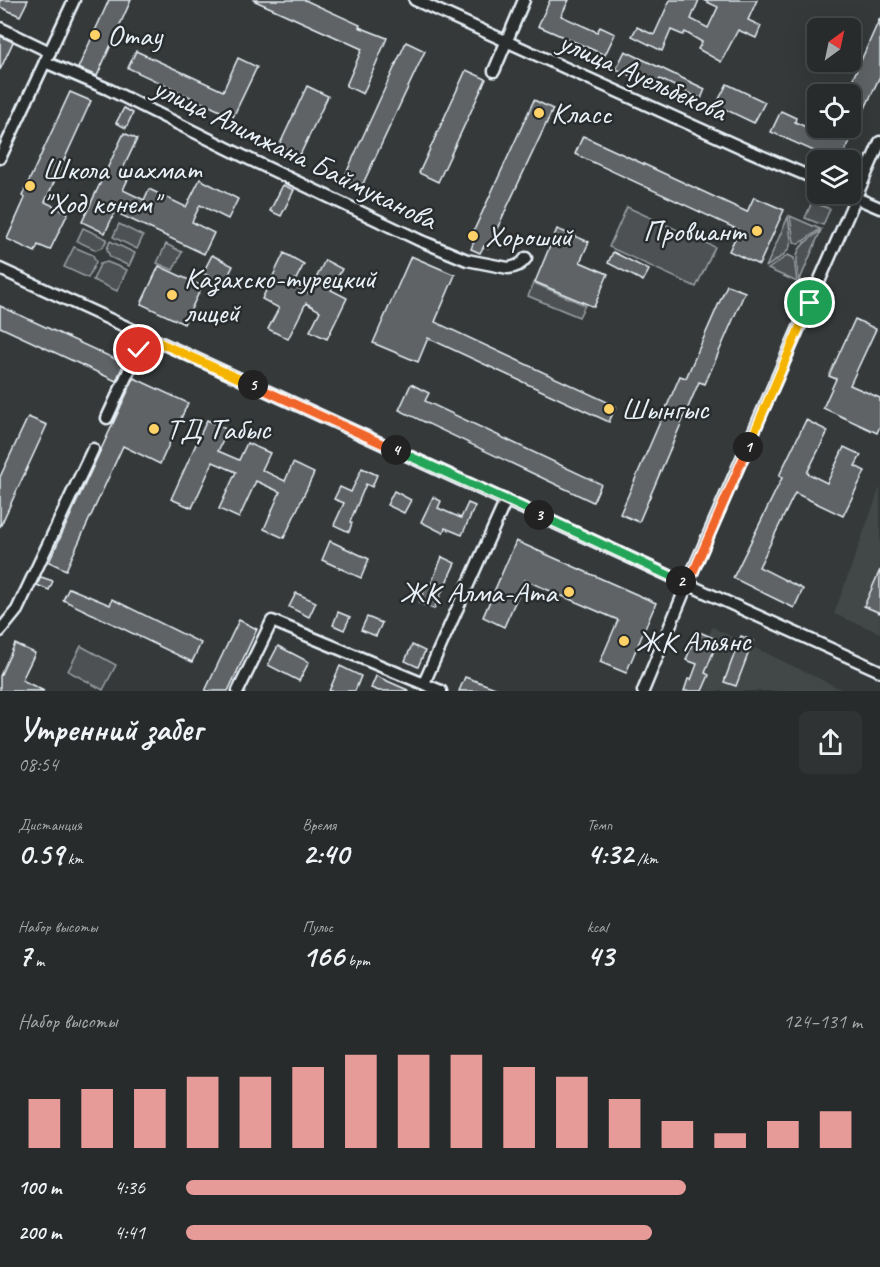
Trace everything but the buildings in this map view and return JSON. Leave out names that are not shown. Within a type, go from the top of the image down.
[{"type":"street","points":[[0,158],[74,0]]},
{"type":"street","name":"улица Ауельбекова","points":[[415,0],[807,175]]},
{"type":"street","points":[[494,72],[524,0]]},
{"type":"street","name":"улица Алимжана Баймуканова","points":[[0,28],[108,89],[419,240],[467,260],[508,267],[519,265],[526,258]]},
{"type":"street","points":[[861,177],[880,142]]},
{"type":"street","points":[[861,200],[880,208]]},
{"type":"street","points":[[643,691],[848,204]]},
{"type":"street","points":[[0,269],[880,671]]},
{"type":"street","points":[[107,418],[145,336]]},
{"type":"street","points":[[0,631],[17,610],[25,595],[93,449]]},
{"type":"street","points":[[424,683],[506,500]]},
{"type":"street","points":[[238,691],[272,621],[441,691]]},
{"type":"shaded area","points":[[811,204],[830,209],[823,225],[805,218]]},
{"type":"shaded area","points":[[627,207],[715,247],[696,287],[609,247]]},
{"type":"shaded area","points":[[790,216],[820,229],[799,244],[794,242]]},
{"type":"shaded area","points":[[788,217],[791,236],[789,248],[787,252],[766,267]]},
{"type":"shaded area","points":[[119,224],[143,236],[137,249],[113,237]]},
{"type":"shaded area","points":[[83,228],[107,239],[103,247],[96,250],[77,241]]},
{"type":"shaded area","points":[[821,230],[799,282],[798,251]]},
{"type":"shaded area","points":[[110,241],[135,253],[129,266],[110,257],[107,249]]},
{"type":"shaded area","points":[[166,244],[182,252],[173,270],[157,263]]},
{"type":"shaded area","points":[[74,247],[93,255],[96,262],[88,278],[64,267]]},
{"type":"shaded area","points":[[788,255],[794,258],[797,282],[768,269]]},
{"type":"shaded area","points":[[107,262],[127,270],[117,291],[93,280],[100,264]]},
{"type":"shaded area","points":[[534,283],[585,305],[579,317],[528,296]]},
{"type":"shaded area","points":[[880,487],[880,633],[834,614]]},
{"type":"shaded area","points":[[712,627],[845,691],[688,691]]},
{"type":"shaded area","points":[[81,646],[116,665],[103,690],[68,671]]},
{"type":"place","name":"Отау","points":[[95,35]]},
{"type":"place","name":"Класс","points":[[539,113]]},
{"type":"place","name":"Школа шахмат \"Ход конем\"","points":[[30,186]]},
{"type":"place","name":"Провиант","points":[[757,231]]},
{"type":"place","name":"Хороший","points":[[473,236]]},
{"type":"place","name":"Казахско-турецкий лицей","points":[[172,295]]},
{"type":"place","name":"Шынгыс","points":[[609,409]]},
{"type":"place","name":"ТД Табыс","points":[[154,429]]},
{"type":"place","name":"ЖК Алма-Ата","points":[[569,592]]},
{"type":"place","name":"ЖК Альянс","points":[[624,641]]},
{"type":"route","points":[[139,350],[145,336],[688,584],[810,303]]}]
